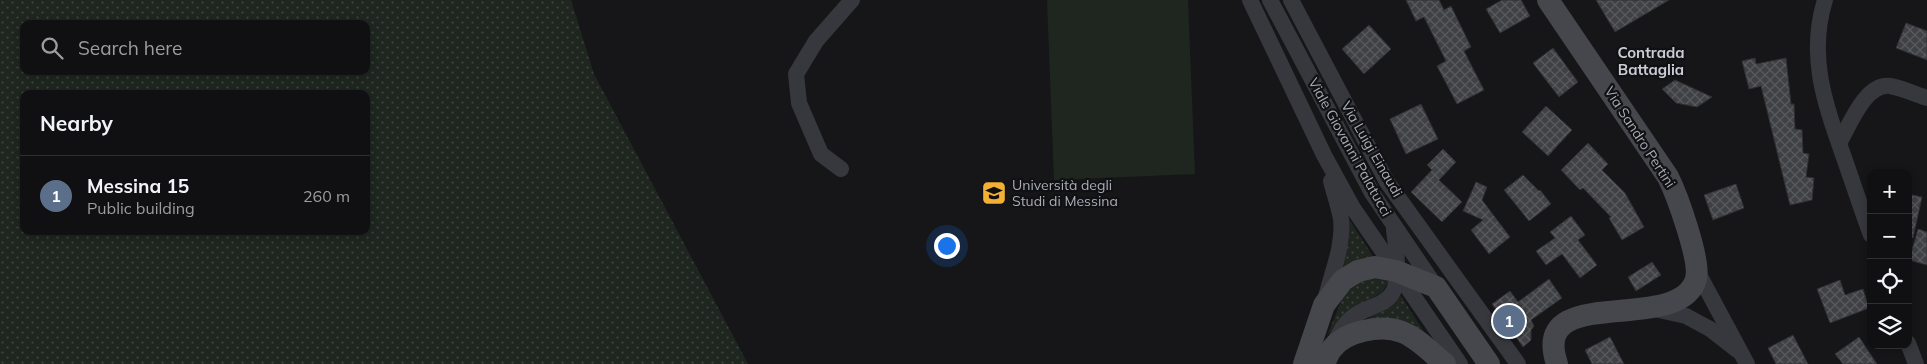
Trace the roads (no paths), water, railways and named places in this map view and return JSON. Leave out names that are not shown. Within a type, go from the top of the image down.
[{"type":"street","points":[[841,169],[820,154],[799,103],[796,74],[816,41],[852,0]]},
{"type":"street","name":"Viale Giovanni Palatucci","points":[[1250,0],[1352,208],[1460,364]]},
{"type":"street","name":"Viale Giovanni Palatucci","points":[[1270,0],[1372,193],[1489,364]]},
{"type":"street","name":"Via Luigi Einaudi","points":[[1291,0],[1388,182],[1518,364]]},
{"type":"street","name":"Via Sandro Pertini","points":[[1548,0],[1668,177],[1676,196],[1697,271]]},
{"type":"street","points":[[1825,0],[1819,22],[1818,68],[1824,98],[1867,224]]},
{"type":"street","points":[[1839,143],[1865,98],[1873,90],[1882,86],[1891,86],[1927,98]]},
{"type":"street","points":[[1304,364],[1324,305],[1338,251],[1341,230],[1341,218],[1324,154]]},
{"type":"street","points":[[1328,356],[1339,333],[1348,321],[1388,298],[1394,291],[1396,284],[1397,248],[1394,225]]},
{"type":"street","points":[[1324,305],[1343,280],[1358,271],[1375,266],[1396,271],[1436,287]]},
{"type":"street","points":[[1557,364],[1553,346],[1557,333],[1565,323],[1588,314],[1665,305],[1681,298],[1693,286],[1697,271]]},
{"type":"street","points":[[1697,271],[1744,359]]},
{"type":"street","points":[[1648,308],[1686,316],[1710,329],[1744,359]]},
{"type":"street","points":[[1328,356],[1341,341],[1360,332],[1379,328],[1402,332],[1414,338],[1445,364]]},
{"type":"street","points":[[1910,349],[1916,364]]},
{"type":"place","name":"Università degli Studi di Messina","points":[[994,193]]},
{"type":"place","name":"Messina 15","points":[[1509,321]]},
{"type":"district","name":"Contrada Battaglia","points":[[1651,62]]}]
